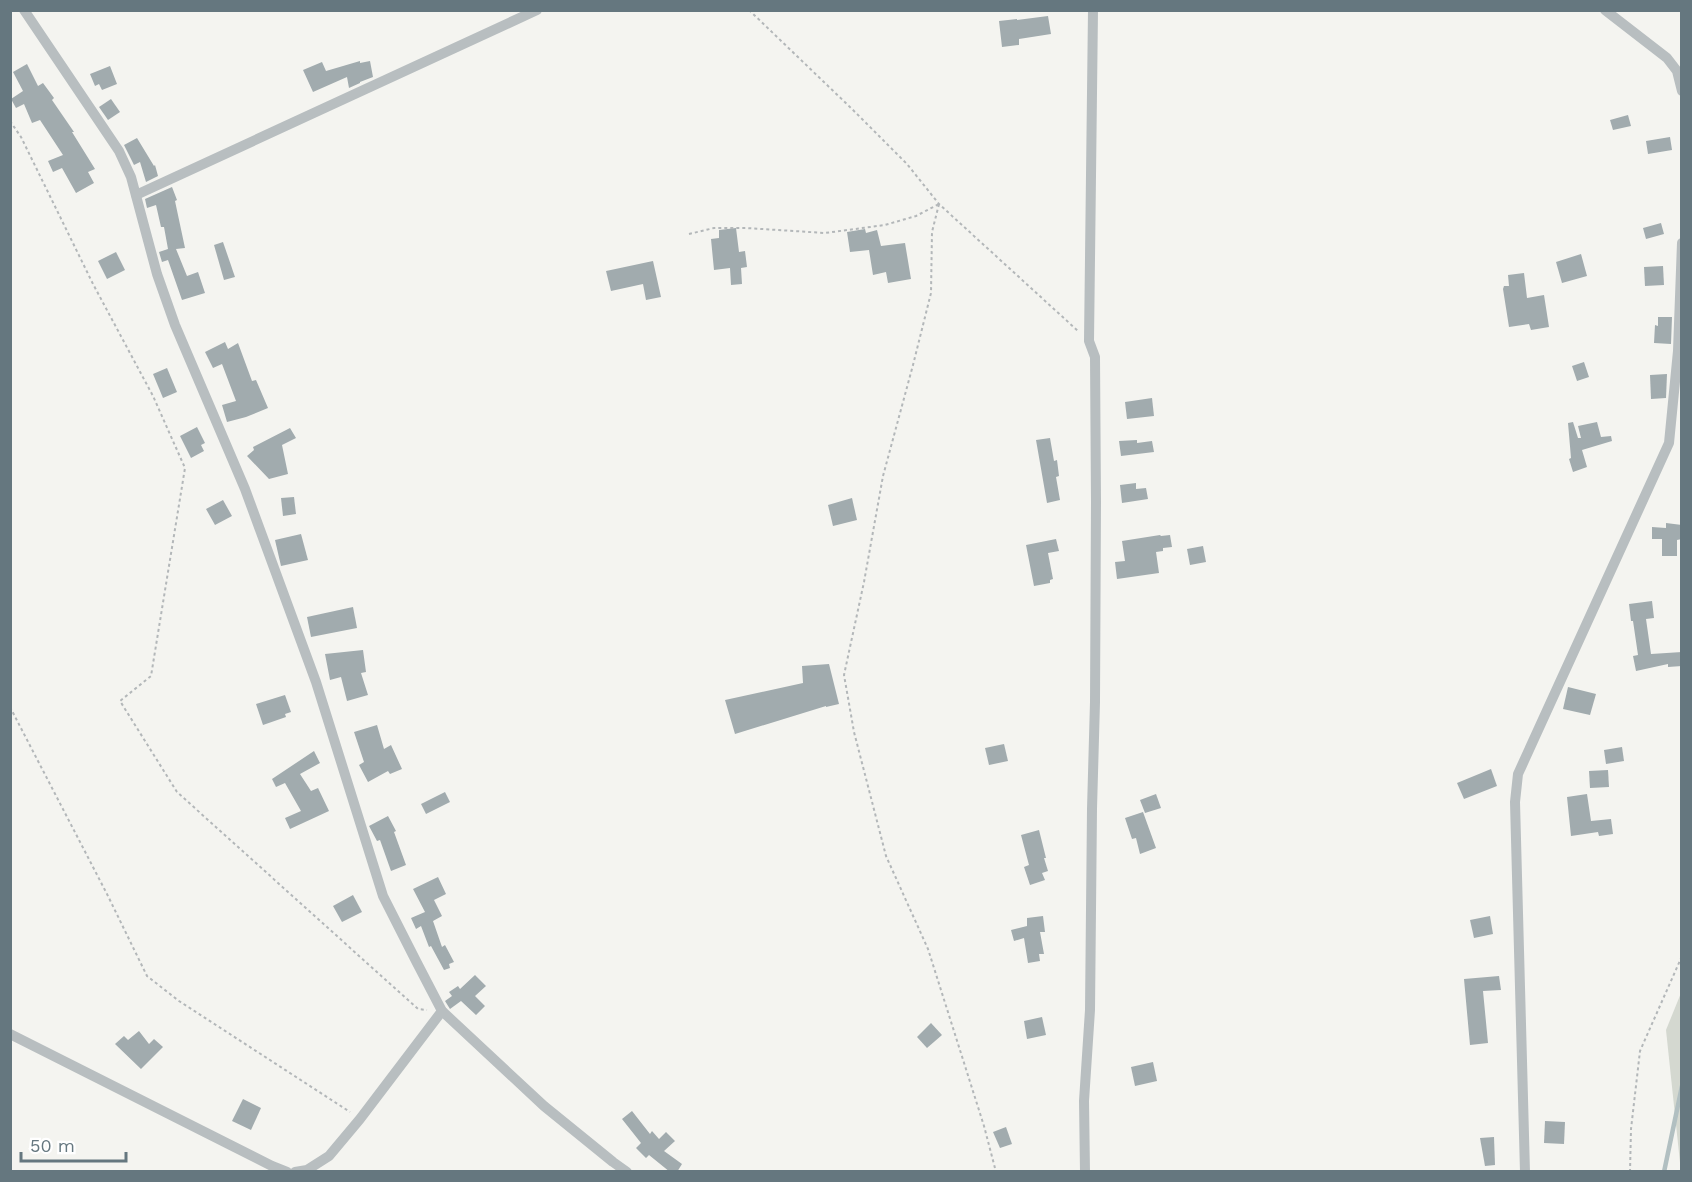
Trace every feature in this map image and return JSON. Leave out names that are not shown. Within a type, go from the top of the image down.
[{"type":"street","points":[[24,10],[119,151],[131,177],[157,274],[175,325],[245,489],[316,682],[383,896],[442,1011],[544,1106],[627,1172]]},
{"type":"street","points":[[136,195],[537,10]]},
{"type":"street","points":[[1085,1172],[1084,1101],[1090,1010],[1095,702],[1095,357],[1089,341],[1093,10]]},
{"type":"street","points":[[1605,10],[1667,58],[1677,71],[1682,91]]},
{"type":"street","points":[[1525,1172],[1515,802],[1518,774],[1669,443],[1678,351],[1682,243]]},
{"type":"street","points":[[295,1172],[307,1171],[329,1156],[442,1011]]},
{"type":"street","points":[[10,1034],[287,1172]]},
{"type":"path","points":[[749,10],[908,164],[939,204],[1089,341]]},
{"type":"path","points":[[10,121],[21,136],[93,284],[153,396],[185,468],[151,676],[120,701],[177,792],[418,1009],[442,1011]]},
{"type":"path","points":[[689,234],[714,228],[825,233],[885,225],[916,216],[939,204]]},
{"type":"path","points":[[939,204],[932,232],[931,292],[883,476],[844,675],[854,732],[886,856],[928,949],[984,1126],[996,1172]]},
{"type":"path","points":[[10,707],[147,976],[179,1001],[360,1119]]},
{"type":"path","points":[[1630,1172],[1631,1129],[1640,1051],[1682,956]]},
{"type":"shaded area","points":[[1681,993],[1682,1171],[1681,1172],[1666,1030]]},
{"type":"building","points":[[1048,16],[1051,34],[1019,39],[1019,45],[1002,47],[999,21]]},
{"type":"building","points":[[360,61],[360,63],[370,61],[373,77],[349,88],[347,77],[313,92],[303,70],[322,62],[326,71]]},
{"type":"building","points":[[27,64],[38,86],[43,83],[54,98],[52,100],[95,169],[88,172],[94,183],[76,193],[62,168],[53,172],[48,161],[63,155],[40,120],[32,123],[24,104],[16,108],[11,99],[23,91],[13,72]]},
{"type":"building","points":[[110,66],[117,84],[102,90],[99,84],[95,86],[90,74]]},
{"type":"building","points":[[111,99],[120,112],[108,120],[99,107]]},
{"type":"building","points":[[1628,115],[1631,126],[1613,130],[1610,120]]},
{"type":"building","points":[[1670,137],[1672,150],[1648,154],[1646,141]]},
{"type":"building","points":[[137,138],[155,165],[158,176],[146,182],[140,162],[134,165],[124,145]]},
{"type":"building","points":[[172,187],[177,200],[175,201],[185,248],[176,249],[187,276],[198,272],[205,293],[182,300],[168,260],[162,262],[159,252],[168,249],[164,227],[161,227],[156,205],[147,208],[145,199]]},
{"type":"building","points":[[1661,223],[1664,234],[1646,239],[1643,228]]},
{"type":"building","points":[[736,228],[739,252],[745,251],[747,267],[741,268],[742,284],[731,285],[730,268],[714,270],[711,239],[719,238],[719,230]]},
{"type":"building","points":[[865,229],[866,233],[877,230],[881,246],[905,243],[911,279],[888,283],[886,272],[873,275],[869,250],[850,252],[847,232]]},
{"type":"building","points":[[223,242],[235,277],[224,280],[214,245]]},
{"type":"building","points":[[116,252],[125,270],[107,279],[98,261]]},
{"type":"building","points":[[1581,254],[1587,276],[1562,283],[1556,262]]},
{"type":"building","points":[[653,261],[661,297],[646,300],[643,284],[611,291],[606,271]]},
{"type":"building","points":[[1663,266],[1664,285],[1645,286],[1644,267]]},
{"type":"building","points":[[1524,273],[1527,298],[1544,295],[1549,327],[1531,330],[1529,324],[1509,327],[1503,289],[1504,286],[1509,286],[1508,275]]},
{"type":"building","points":[[1658,317],[1672,317],[1671,344],[1654,343]]},
{"type":"building","points":[[225,342],[228,349],[238,343],[252,381],[256,380],[268,408],[227,422],[222,405],[236,401],[222,364],[213,368],[205,352]]},
{"type":"building","points":[[1584,362],[1589,377],[1577,381],[1572,366]]},
{"type":"building","points":[[167,368],[177,392],[163,398],[153,374]]},
{"type":"building","points":[[1667,374],[1666,398],[1651,399],[1650,375]]},
{"type":"building","points":[[1152,398],[1154,416],[1127,419],[1125,402]]},
{"type":"building","points":[[1573,422],[1578,438],[1581,438],[1578,426],[1597,422],[1601,437],[1611,436],[1612,441],[1582,450],[1587,467],[1573,472],[1569,459],[1571,458],[1568,423]]},
{"type":"building","points":[[197,427],[205,443],[201,445],[204,451],[191,458],[180,436]]},
{"type":"building","points":[[290,428],[296,438],[282,445],[288,474],[269,479],[247,456],[254,450],[253,447]]},
{"type":"building","points":[[1050,438],[1054,461],[1057,460],[1059,476],[1056,477],[1060,500],[1047,503],[1036,440]]},
{"type":"building","points":[[1137,440],[1137,443],[1152,441],[1154,452],[1121,456],[1119,441]]},
{"type":"building","points":[[1136,483],[1136,489],[1146,488],[1148,499],[1122,503],[1120,485]]},
{"type":"building","points":[[294,497],[296,514],[283,516],[281,498]]},
{"type":"building","points":[[852,498],[857,520],[833,526],[828,505]]},
{"type":"building","points":[[223,500],[232,516],[215,525],[206,509]]},
{"type":"building","points":[[1666,523],[1682,525],[1682,539],[1677,540],[1677,556],[1662,556],[1662,539],[1652,539],[1652,527],[1666,528]]},
{"type":"building","points":[[301,534],[308,560],[281,566],[275,540]]},
{"type":"building","points":[[1170,535],[1172,547],[1156,552],[1159,573],[1117,579],[1115,562],[1125,561],[1122,541]]},
{"type":"building","points":[[1056,539],[1059,551],[1048,553],[1053,579],[1050,583],[1034,586],[1026,545]]},
{"type":"building","points":[[1203,546],[1206,562],[1190,565],[1187,549]]},
{"type":"building","points":[[1652,601],[1654,618],[1646,619],[1651,654],[1682,652],[1682,666],[1668,667],[1668,664],[1636,671],[1633,656],[1638,655],[1629,604]]},
{"type":"building","points":[[353,607],[357,628],[311,637],[307,617]]},
{"type":"building","points":[[363,650],[366,672],[361,673],[368,695],[347,701],[341,677],[330,680],[325,654]]},
{"type":"building","points":[[829,664],[839,704],[735,734],[725,700],[803,683],[802,666]]},
{"type":"building","points":[[1568,687],[1596,694],[1590,715],[1563,709]]},
{"type":"building","points":[[285,695],[291,712],[285,714],[286,717],[263,725],[256,704]]},
{"type":"building","points":[[377,725],[384,749],[391,745],[402,769],[390,774],[388,771],[368,782],[359,765],[364,762],[354,732]]},
{"type":"building","points":[[1004,744],[1008,761],[989,765],[985,748]]},
{"type":"building","points":[[1622,747],[1624,761],[1606,764],[1604,750]]},
{"type":"building","points":[[314,751],[320,763],[300,774],[311,791],[318,788],[329,811],[290,829],[285,818],[301,811],[285,783],[276,787],[272,779]]},
{"type":"building","points":[[1491,769],[1497,786],[1464,799],[1457,783]]},
{"type":"building","points":[[1608,770],[1609,787],[1590,788],[1589,771]]},
{"type":"building","points":[[445,792],[450,802],[426,814],[421,804]]},
{"type":"building","points":[[1156,794],[1161,808],[1145,813],[1140,800]]},
{"type":"building","points":[[1587,794],[1591,821],[1611,819],[1613,834],[1599,836],[1598,832],[1571,836],[1567,797]]},
{"type":"building","points":[[1143,812],[1156,848],[1140,854],[1136,838],[1132,839],[1125,818]]},
{"type":"building","points":[[388,816],[396,831],[394,832],[406,865],[391,871],[380,840],[377,841],[369,826]]},
{"type":"building","points":[[1039,830],[1048,871],[1042,873],[1045,880],[1030,885],[1024,867],[1029,865],[1021,835]]},
{"type":"building","points":[[438,877],[446,894],[434,900],[442,916],[433,921],[442,947],[445,945],[454,962],[449,964],[450,968],[444,970],[431,946],[429,947],[421,926],[416,929],[411,918],[425,912],[413,889]]},
{"type":"building","points":[[353,895],[362,912],[342,922],[333,906]]},
{"type":"building","points":[[1043,916],[1045,932],[1040,932],[1044,954],[1039,954],[1040,961],[1028,963],[1024,938],[1014,941],[1011,930],[1027,926],[1027,918]]},
{"type":"building","points":[[1490,916],[1493,934],[1474,938],[1470,920]]},
{"type":"building","points":[[475,975],[486,986],[475,996],[485,1006],[476,1015],[461,1001],[450,1009],[445,1001],[452,996],[449,992],[458,986],[460,989]]},
{"type":"building","points":[[1499,976],[1501,990],[1483,991],[1488,1043],[1470,1045],[1464,979]]},
{"type":"building","points":[[1042,1017],[1046,1035],[1027,1039],[1024,1021]]},
{"type":"building","points":[[931,1023],[942,1035],[927,1048],[917,1037]]},
{"type":"building","points":[[139,1031],[149,1044],[154,1039],[163,1047],[141,1069],[115,1044],[124,1036],[128,1040]]},
{"type":"building","points":[[1153,1062],[1157,1081],[1135,1086],[1131,1067]]},
{"type":"building","points":[[243,1099],[261,1108],[251,1130],[232,1121]]},
{"type":"building","points":[[632,1111],[650,1134],[652,1131],[659,1139],[666,1132],[675,1141],[664,1151],[682,1164],[677,1172],[670,1172],[649,1155],[646,1158],[636,1148],[641,1143],[622,1119]]},
{"type":"building","points":[[1545,1121],[1565,1122],[1564,1144],[1544,1143]]},
{"type":"building","points":[[1006,1127],[1012,1144],[1000,1148],[993,1132]]},
{"type":"building","points":[[1494,1137],[1495,1165],[1485,1166],[1480,1138]]},
{"type":"waterway","points":[[1664,1172],[1682,1086]]}]
